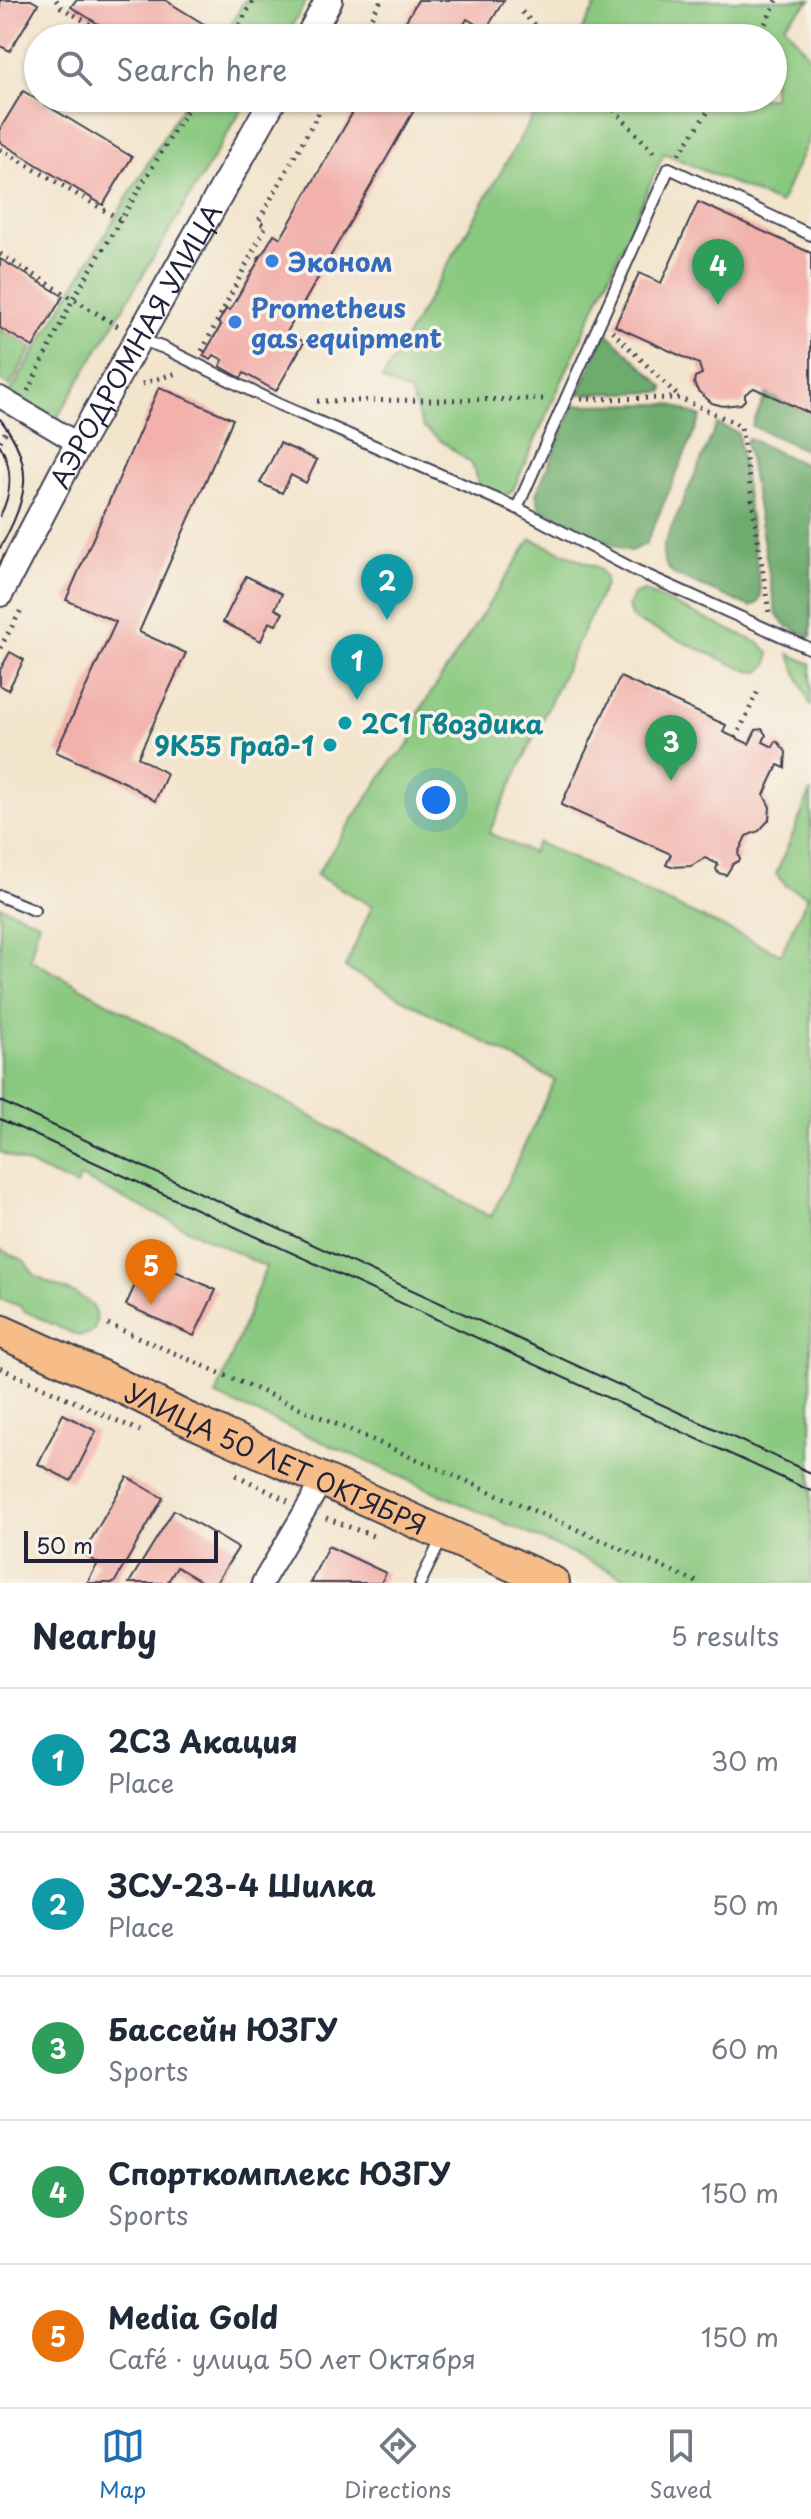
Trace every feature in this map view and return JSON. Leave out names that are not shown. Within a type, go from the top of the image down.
[{"type":"main road","name":"УЛИЦА 50 ЛЕТ ОКТЯБРЯ","points":[[0,1331],[185,1418],[553,1583]]},
{"type":"street","points":[[316,24],[329,0]]},
{"type":"street","name":"АЭРОДРОМНАЯ УЛИЦА","points":[[0,593],[79,444],[266,112]]},
{"type":"street","points":[[0,397],[79,444]]},
{"type":"street","points":[[262,1583],[323,1480]]},
{"type":"lane","points":[[517,508],[669,168],[811,235]]},
{"type":"lane","points":[[139,339],[278,404],[517,508],[635,570],[811,649]]},
{"type":"lane","points":[[0,896],[34,910]]},
{"type":"lane","points":[[420,1583],[444,1534]]},
{"type":"path","points":[[56,0],[61,7],[90,24]]},
{"type":"path","points":[[239,24],[254,0]]},
{"type":"path","points":[[368,24],[381,0]]},
{"type":"path","points":[[765,24],[777,0]]},
{"type":"path","points":[[522,12],[534,24]]},
{"type":"path","points":[[0,441],[73,299],[186,112]]},
{"type":"path","points":[[142,384],[197,365],[266,226],[257,223],[319,112]]},
{"type":"path","points":[[616,112],[669,168],[707,112]]},
{"type":"path","points":[[0,149],[121,220]]},
{"type":"path","points":[[0,254],[139,339]]},
{"type":"path","points":[[601,320],[680,398],[741,426],[772,631]]},
{"type":"path","points":[[304,401],[680,398]]},
{"type":"path","points":[[736,738],[758,691]]},
{"type":"path","points":[[108,1324],[699,1583]]},
{"type":"green space","points":[[245,0],[307,0],[293,24],[231,24]]},
{"type":"green space","points":[[599,0],[811,0],[784,24],[585,24]]},
{"type":"green space","points":[[787,28],[811,58],[811,134],[780,204],[664,153],[513,490],[504,497],[479,487],[472,464],[423,427],[410,393],[382,380],[535,112],[787,112]]},
{"type":"green space","points":[[179,112],[241,112],[56,420],[10,393]]},
{"type":"green space","points":[[0,328],[33,347],[10,386],[0,380]]},
{"type":"green space","points":[[606,332],[664,387],[663,392],[578,394]]},
{"type":"green space","points":[[766,394],[811,414],[811,453],[752,426]]},
{"type":"green space","points":[[670,404],[701,417],[646,544],[631,551],[622,549],[544,515],[536,494],[574,405]]},
{"type":"green space","points":[[717,424],[738,433],[761,596],[758,603],[751,607],[675,575],[664,559],[663,547]]},
{"type":"green space","points":[[748,438],[811,468],[811,637],[785,625],[776,613],[746,442]]},
{"type":"green space","points":[[531,539],[599,568],[605,585],[489,833],[532,853],[537,842],[781,954],[808,896],[786,886],[776,874],[811,791],[811,1583],[638,1583],[216,1396],[266,1267],[80,1177],[76,1186],[0,1152],[0,906],[39,922],[30,959],[491,1217],[555,1080],[345,968],[372,906],[316,875],[394,758],[409,744],[411,724]]},
{"type":"green space","points":[[644,591],[761,644],[769,653],[768,664],[759,672],[748,671],[636,621],[631,617],[628,606],[633,595]]},
{"type":"green space","points":[[789,654],[811,664],[811,707]]},
{"type":"green space","points":[[0,1249],[23,1260],[33,1273],[44,1280],[88,1302],[95,1310],[92,1333],[78,1336],[0,1299]]},
{"type":"building","points":[[0,0],[31,0],[38,4],[10,51],[0,46]]},
{"type":"building","points":[[76,0],[165,0],[204,24],[98,24],[71,7]]},
{"type":"building","points":[[418,0],[504,0],[490,24],[476,24],[467,19],[464,24],[404,24]]},
{"type":"building","points":[[23,91],[24,112],[58,112],[132,157],[103,205],[0,142],[0,129]]},
{"type":"building","points":[[353,112],[413,112],[287,332],[304,342],[276,391],[244,373],[241,378],[220,366],[223,360],[214,355],[211,360],[203,356],[221,325],[218,323],[226,309],[230,310],[274,234],[281,238]]},
{"type":"building","points":[[698,202],[811,253],[811,414],[754,388],[745,394],[741,404],[723,406],[712,403],[694,383],[695,377],[702,374],[699,364],[615,326],[639,273],[661,283]]},
{"type":"building","points":[[0,259],[63,296],[33,347],[0,328]]},
{"type":"building","points":[[159,387],[233,419],[139,632],[186,653],[138,757],[167,774],[155,801],[126,783],[56,752],[116,622],[66,600]]},
{"type":"building","points":[[280,443],[317,460],[306,483],[291,475],[282,493],[260,483]]},
{"type":"building","points":[[246,576],[282,594],[275,609],[283,613],[276,625],[269,622],[261,641],[223,622]]},
{"type":"building","points":[[10,652],[24,660],[8,690],[0,685],[0,670]]},
{"type":"building","points":[[620,677],[726,725],[723,732],[749,744],[756,730],[762,729],[766,735],[763,742],[773,747],[776,741],[786,752],[785,768],[778,765],[764,795],[770,807],[769,820],[759,831],[746,836],[738,853],[740,860],[726,875],[718,873],[718,864],[705,858],[691,866],[666,865],[671,854],[561,805]]},
{"type":"building","points":[[147,1258],[216,1290],[194,1336],[126,1305]]},
{"type":"building","points":[[63,1414],[96,1431],[71,1481],[38,1464]]},
{"type":"building","points":[[127,1477],[163,1498],[114,1583],[87,1583],[98,1563],[83,1554]]},
{"type":"building","points":[[174,1510],[238,1548],[216,1583],[204,1583],[177,1567],[167,1583],[129,1583]]},
{"type":"building","points":[[328,1546],[386,1573],[381,1583],[310,1583]]},
{"type":"tram line","points":[[0,419],[19,452],[24,483],[17,514],[0,548]]},
{"type":"tram line","points":[[0,445],[9,472],[7,498],[0,516]]},
{"type":"tram line","points":[[0,1101],[811,1473]]},
{"type":"tram line","points":[[0,1119],[811,1491]]},
{"type":"place","name":"Эконом","points":[[272,261]]},
{"type":"place","name":"Спорткомплекс ЮЗГУ","points":[[718,305]]},
{"type":"place","name":"Prometheus gas equipment","points":[[235,322]]},
{"type":"place","name":"ЗСУ-23-4 Шилка","points":[[387,620]]},
{"type":"place","name":"2С3 Акация","points":[[357,700]]},
{"type":"place","name":"2С1 Гвоздика","points":[[345,723]]},
{"type":"place","name":"9К55 Град-1","points":[[330,745]]},
{"type":"place","name":"Бассейн ЮЗГУ","points":[[671,781]]},
{"type":"place","name":"Media Gold","points":[[151,1305]]}]
